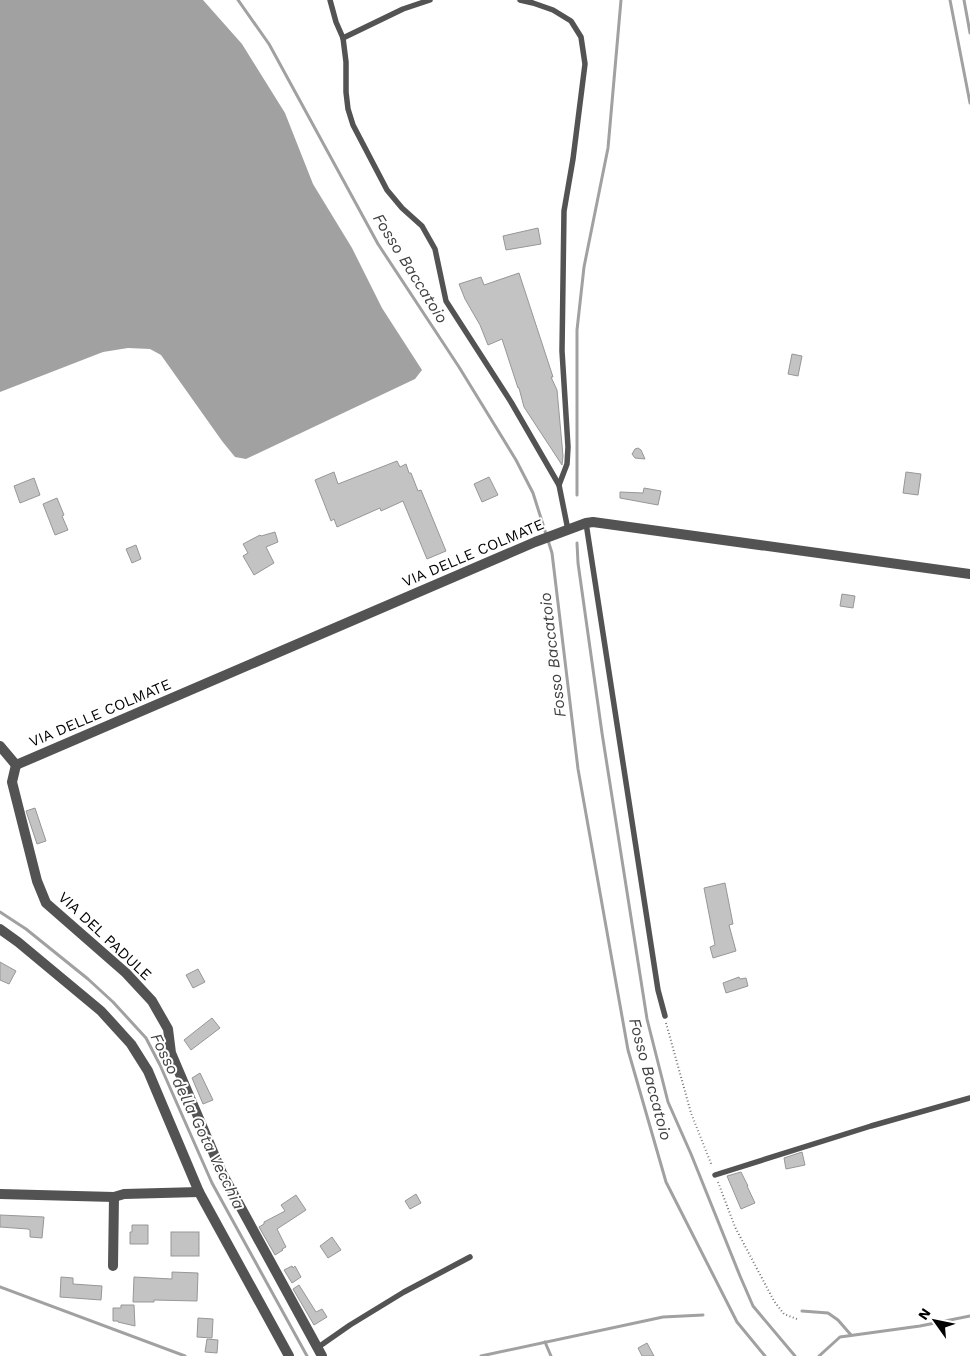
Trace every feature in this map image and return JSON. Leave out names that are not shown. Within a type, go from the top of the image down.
[{"type":"street","name":"VIA DELLE COLMATE","points":[[16,765],[535,542],[586,522],[970,574]]},
{"type":"street","points":[[0,746],[16,765]]},
{"type":"street","name":"VIA DEL PADULE","points":[[16,765],[12,782],[36,881],[46,903],[126,973],[152,1001],[168,1029],[171,1054],[222,1173],[320,1352]]},
{"type":"street","points":[[0,929],[101,1011],[130,1044],[148,1071],[200,1192],[289,1356]]},
{"type":"street","points":[[0,1194],[114,1196],[124,1194],[200,1192]]},
{"type":"street","points":[[113,1266],[114,1196]]},
{"type":"lane","points":[[330,0],[342,38],[346,62],[348,109],[353,125],[387,190],[402,208],[422,226],[435,249],[446,301],[511,402],[559,485],[568,530]]},
{"type":"lane","points":[[342,38],[403,9],[430,0]]},
{"type":"lane","points":[[520,0],[553,10],[571,21],[581,37],[585,64],[573,159],[564,211],[562,351],[568,447],[566,464],[559,485]]},
{"type":"lane","points":[[586,522],[658,990],[665,1016]]},
{"type":"lane","points":[[715,1175],[814,1143],[970,1098]]},
{"type":"lane","points":[[320,1352],[350,1325],[404,1292],[470,1257]]},
{"type":"shaded area","points":[[0,0],[203,0],[242,44],[285,113],[313,184],[352,248],[382,308],[422,370],[415,379],[246,459],[235,457],[161,355],[150,349],[128,348],[103,352],[0,392]]},
{"type":"building","points":[[538,228],[541,244],[506,250],[503,236]]},
{"type":"building","points":[[519,273],[553,377],[551,377],[557,390],[563,456],[562,465],[524,407],[502,339],[488,345],[459,284],[481,277],[484,285]]},
{"type":"building","points":[[792,354],[802,356],[798,376],[788,374]]},
{"type":"building","points":[[635,449],[641,450],[645,459],[635,458],[632,454]]},
{"type":"building","points":[[397,461],[400,467],[406,464],[418,491],[421,490],[446,551],[427,559],[403,501],[381,511],[380,508],[337,527],[334,519],[331,521],[315,480],[334,472],[338,484]]},
{"type":"building","points":[[906,472],[921,474],[918,495],[903,493]]},
{"type":"building","points":[[489,477],[498,495],[482,502],[474,484]]},
{"type":"building","points":[[34,478],[40,495],[20,503],[14,486]]},
{"type":"building","points":[[644,488],[661,491],[658,505],[620,498],[620,492],[643,493]]},
{"type":"building","points":[[57,498],[68,530],[55,535],[43,504]]},
{"type":"building","points":[[275,532],[278,542],[266,547],[274,563],[254,575],[243,556],[248,553],[243,544],[260,535]]},
{"type":"building","points":[[136,545],[141,559],[132,563],[126,549]]},
{"type":"building","points":[[842,594],[855,596],[853,608],[840,606]]},
{"type":"building","points":[[35,808],[46,841],[37,844],[26,811]]},
{"type":"building","points":[[725,883],[733,924],[729,925],[736,951],[713,958],[710,947],[715,945],[704,888]]},
{"type":"building","points":[[0,962],[16,971],[9,984],[0,980]]},
{"type":"building","points":[[198,969],[205,982],[193,988],[186,975]]},
{"type":"building","points":[[739,977],[740,979],[746,978],[748,986],[726,993],[723,983]]},
{"type":"building","points":[[212,1018],[220,1028],[191,1050],[184,1040]]},
{"type":"building","points":[[200,1073],[213,1100],[203,1104],[192,1078]]},
{"type":"building","points":[[802,1152],[805,1165],[786,1169],[784,1158]]},
{"type":"building","points":[[741,1172],[755,1203],[741,1209],[727,1176]]},
{"type":"building","points":[[416,1194],[421,1203],[410,1209],[405,1201]]},
{"type":"building","points":[[296,1195],[306,1210],[277,1229],[286,1247],[275,1255],[259,1227],[264,1222],[285,1211],[281,1205]]},
{"type":"building","points":[[0,1215],[44,1217],[42,1238],[30,1237],[30,1230],[28,1229],[0,1227]]},
{"type":"building","points":[[132,1225],[148,1225],[148,1244],[130,1244]]},
{"type":"building","points":[[171,1232],[199,1232],[199,1256],[171,1256]]},
{"type":"building","points":[[332,1237],[341,1250],[328,1258],[320,1246]]},
{"type":"building","points":[[292,1266],[293,1268],[295,1266],[301,1277],[292,1283],[284,1270]]},
{"type":"building","points":[[172,1272],[198,1273],[197,1301],[154,1300],[154,1302],[133,1302],[134,1277],[172,1279]]},
{"type":"building","points":[[61,1277],[73,1278],[73,1284],[102,1286],[101,1300],[60,1297]]},
{"type":"building","points":[[299,1285],[316,1312],[322,1309],[327,1317],[314,1325],[293,1289]]},
{"type":"building","points":[[121,1305],[134,1305],[135,1326],[113,1321],[113,1308],[121,1308]]},
{"type":"building","points":[[198,1318],[213,1319],[212,1338],[197,1337]]},
{"type":"building","points":[[207,1339],[218,1340],[217,1353],[205,1352]]},
{"type":"building","points":[[647,1343],[654,1356],[642,1356],[638,1348]]},
{"type":"waterway","name":"Fosso Baccatoio","points":[[238,0],[269,44],[378,244],[459,367],[516,460],[533,493],[552,553],[578,769],[628,1050],[666,1182],[737,1322],[765,1356]]},
{"type":"waterway","points":[[577,495],[577,330],[584,267],[608,148],[621,0]]},
{"type":"waterway","points":[[950,0],[970,103]]},
{"type":"waterway","points":[[964,0],[970,33]]},
{"type":"waterway","points":[[577,543],[578,563],[602,733],[647,1019],[668,1102],[753,1306],[795,1356]]},
{"type":"waterway","name":"Fosso della Gota Vecchia","points":[[0,912],[26,929],[88,979],[113,1002],[146,1038],[160,1065],[212,1183],[307,1356]]},
{"type":"waterway","points":[[0,1287],[185,1356]]},
{"type":"waterway","points":[[802,1311],[828,1313],[838,1320],[851,1335]]},
{"type":"waterway","points":[[481,1356],[663,1317],[703,1315]]},
{"type":"waterway","points":[[819,1356],[840,1337],[920,1326],[970,1316]]},
{"type":"waterway","points":[[545,1342],[551,1356]]}]
